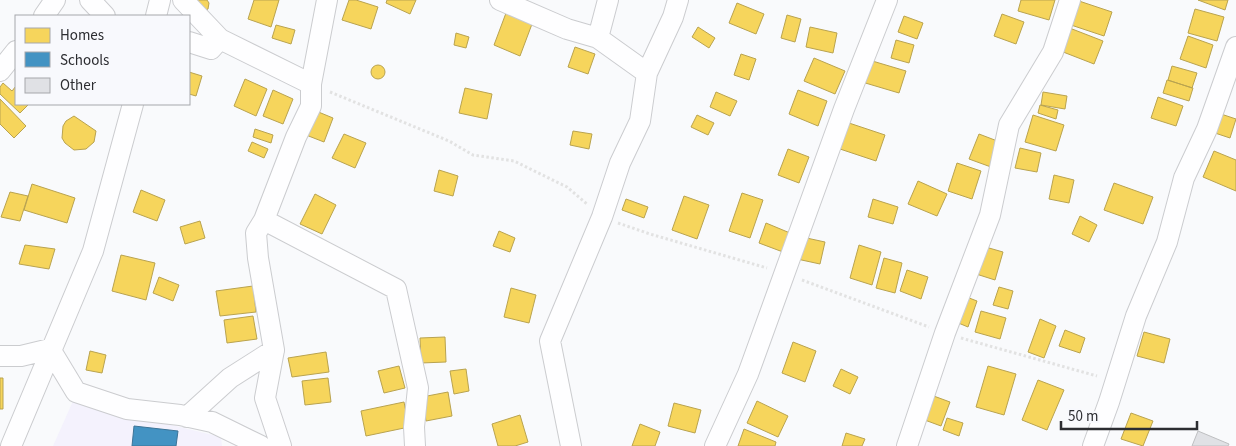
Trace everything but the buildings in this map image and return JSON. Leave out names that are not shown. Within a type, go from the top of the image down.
[{"type":"street","points":[[45,15],[55,0]]},
{"type":"street","points":[[90,0],[104,15]]},
{"type":"street","points":[[156,15],[160,0]]},
{"type":"street","points":[[183,0],[220,39],[311,84]]},
{"type":"street","points":[[281,446],[265,398],[274,350],[258,258],[256,233],[264,220],[296,137],[311,106],[311,84],[327,0]]},
{"type":"street","points":[[500,0],[567,29],[598,38],[647,73]]},
{"type":"street","points":[[598,38],[608,0]]},
{"type":"street","points":[[571,446],[550,341],[602,217],[620,163],[640,121],[647,73],[673,17],[678,0]]},
{"type":"street","points":[[715,446],[748,374],[844,109],[887,0]]},
{"type":"street","points":[[907,446],[944,333],[990,215],[1009,125],[1053,52],[1070,0]]},
{"type":"street","points":[[190,42],[211,49],[220,39]]},
{"type":"street","points":[[1092,446],[1116,382],[1136,316],[1167,242],[1184,178],[1207,128],[1236,47]]},
{"type":"street","points":[[0,71],[15,52]]},
{"type":"street","points":[[11,446],[50,349],[93,251],[133,105]]},
{"type":"street","points":[[264,220],[396,289],[418,388],[414,427],[416,446]]},
{"type":"street","points":[[0,356],[21,356],[50,349]]},
{"type":"street","points":[[50,349],[76,392],[127,409],[212,422],[261,446]]},
{"type":"street","points":[[187,417],[230,378],[274,350]]},
{"type":"path","points":[[311,84],[449,141],[474,155],[514,161],[567,187],[602,217],[650,234],[784,273],[944,333],[1116,382]]},
{"type":"shaded area","points":[[73,401],[221,437],[222,446],[53,446]]}]
